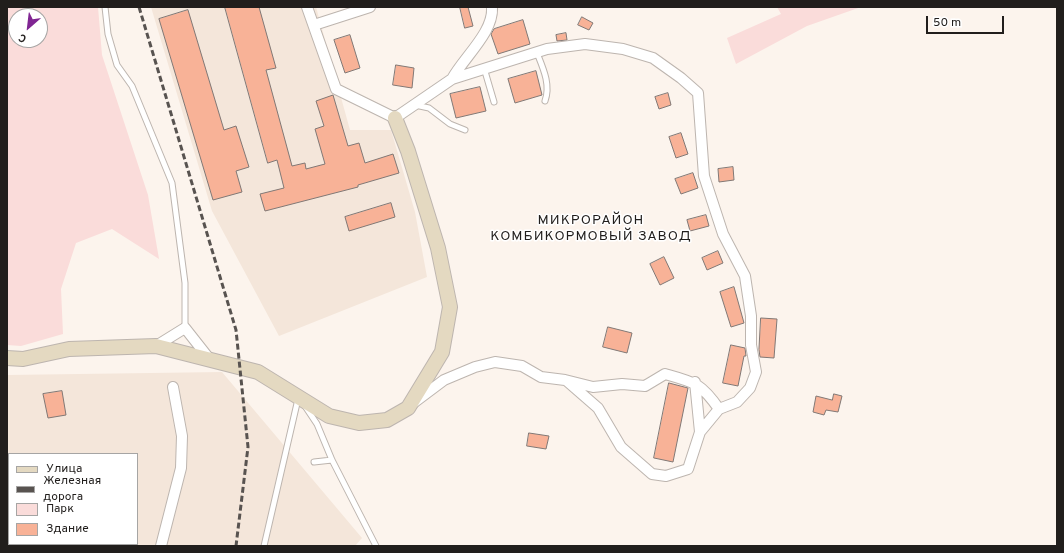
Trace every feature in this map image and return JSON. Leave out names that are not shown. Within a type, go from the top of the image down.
[{"type":"street","points":[[307,7],[336,89],[395,118],[408,151],[438,248],[450,307],[442,352],[408,408]]},
{"type":"street","points":[[314,25],[370,7]]},
{"type":"street","points":[[452,79],[460,64],[475,48],[493,18],[492,7]]},
{"type":"street","points":[[395,118],[412,104],[452,79],[513,58],[547,49],[586,44],[623,48],[653,58],[681,78],[698,94],[704,176],[724,234],[745,276],[751,316],[751,345],[756,372],[750,388],[737,402],[719,409],[700,432],[688,469],[666,476],[652,474],[621,447],[598,408],[566,380]]},
{"type":"street","points":[[156,346],[185,328],[211,362]]},
{"type":"street","points":[[7,358],[23,359],[69,349],[156,346],[211,362],[258,372],[329,416],[359,423],[387,420],[408,408],[444,380],[475,367],[495,362],[522,366],[541,377],[566,380],[593,387],[622,384],[645,386],[665,374],[695,382],[709,395],[719,409]]},
{"type":"street","points":[[695,382],[700,432]]},
{"type":"street","points":[[162,546],[181,468],[182,436],[173,387]]},
{"type":"lane","points":[[105,7],[108,34],[117,65],[132,86],[172,183],[185,283],[185,328]]},
{"type":"lane","points":[[536,53],[544,71],[548,93],[545,101]]},
{"type":"lane","points":[[484,68],[494,102]]},
{"type":"lane","points":[[412,104],[429,108],[450,124],[465,130]]},
{"type":"lane","points":[[298,396],[317,424],[332,460],[376,546]]},
{"type":"lane","points":[[264,546],[298,396]]},
{"type":"lane","points":[[317,424],[329,416]]},
{"type":"lane","points":[[314,462],[332,460]]},
{"type":"shaded area","points":[[151,7],[316,7],[350,130],[391,130],[415,212],[427,277],[279,336],[212,211]]},
{"type":"shaded area","points":[[222,372],[362,538],[355,546],[7,546],[7,375]]},
{"type":"green space","points":[[7,7],[98,7],[102,55],[148,195],[159,259],[112,229],[76,243],[61,289],[63,334],[21,346],[7,345]]},
{"type":"green space","points":[[777,7],[861,7],[807,26],[736,64],[727,38],[781,14]]},
{"type":"building","points":[[225,7],[259,7],[276,68],[266,70],[292,166],[305,163],[306,169],[325,164],[315,129],[324,126],[316,101],[333,95],[348,146],[359,143],[365,163],[393,154],[399,173],[358,185],[358,187],[265,211],[260,194],[284,188],[277,160],[268,163]]},
{"type":"building","points":[[460,7],[468,7],[473,26],[465,28]]},
{"type":"building","points":[[188,10],[224,130],[236,126],[249,167],[236,171],[242,192],[213,200],[159,19]]},
{"type":"building","points":[[582,17],[593,23],[589,30],[578,25]]},
{"type":"building","points":[[523,20],[530,44],[498,54],[491,34],[494,29]]},
{"type":"building","points":[[566,33],[567,40],[557,41],[556,35]]},
{"type":"building","points":[[350,35],[360,68],[345,73],[334,40]]},
{"type":"building","points":[[396,65],[414,68],[412,88],[393,85]]},
{"type":"building","points":[[536,71],[542,95],[515,103],[508,79]]},
{"type":"building","points":[[480,87],[486,111],[456,118],[450,94]]},
{"type":"building","points":[[668,93],[671,105],[659,109],[655,97]]},
{"type":"building","points":[[681,133],[688,154],[676,158],[669,137]]},
{"type":"building","points":[[733,167],[734,180],[719,182],[718,169]]},
{"type":"building","points":[[693,173],[698,188],[681,194],[675,179]]},
{"type":"building","points":[[391,203],[395,217],[349,231],[345,217]]},
{"type":"building","points":[[706,215],[709,226],[690,231],[687,220]]},
{"type":"building","points":[[718,251],[723,263],[707,270],[702,258]]},
{"type":"building","points":[[664,257],[674,278],[660,285],[650,264]]},
{"type":"building","points":[[734,287],[744,323],[731,327],[720,292]]},
{"type":"building","points":[[761,318],[777,319],[774,358],[760,357]]},
{"type":"building","points":[[608,327],[632,333],[627,353],[603,347]]},
{"type":"building","points":[[731,345],[745,348],[746,356],[744,356],[738,386],[723,383]]},
{"type":"building","points":[[669,383],[688,388],[673,462],[654,458]]},
{"type":"building","points":[[62,391],[66,415],[48,418],[43,394]]},
{"type":"building","points":[[834,394],[842,396],[838,412],[826,410],[824,415],[813,412],[816,396],[832,400]]},
{"type":"building","points":[[529,433],[549,436],[546,449],[527,446]]},
{"type":"railway","points":[[139,7],[236,330],[248,447],[236,546]]},
{"type":"district","name":"МИКРОРАЙОН КОМБИКОРМОВЫЙ ЗАВОД","points":[[591,230]]}]
